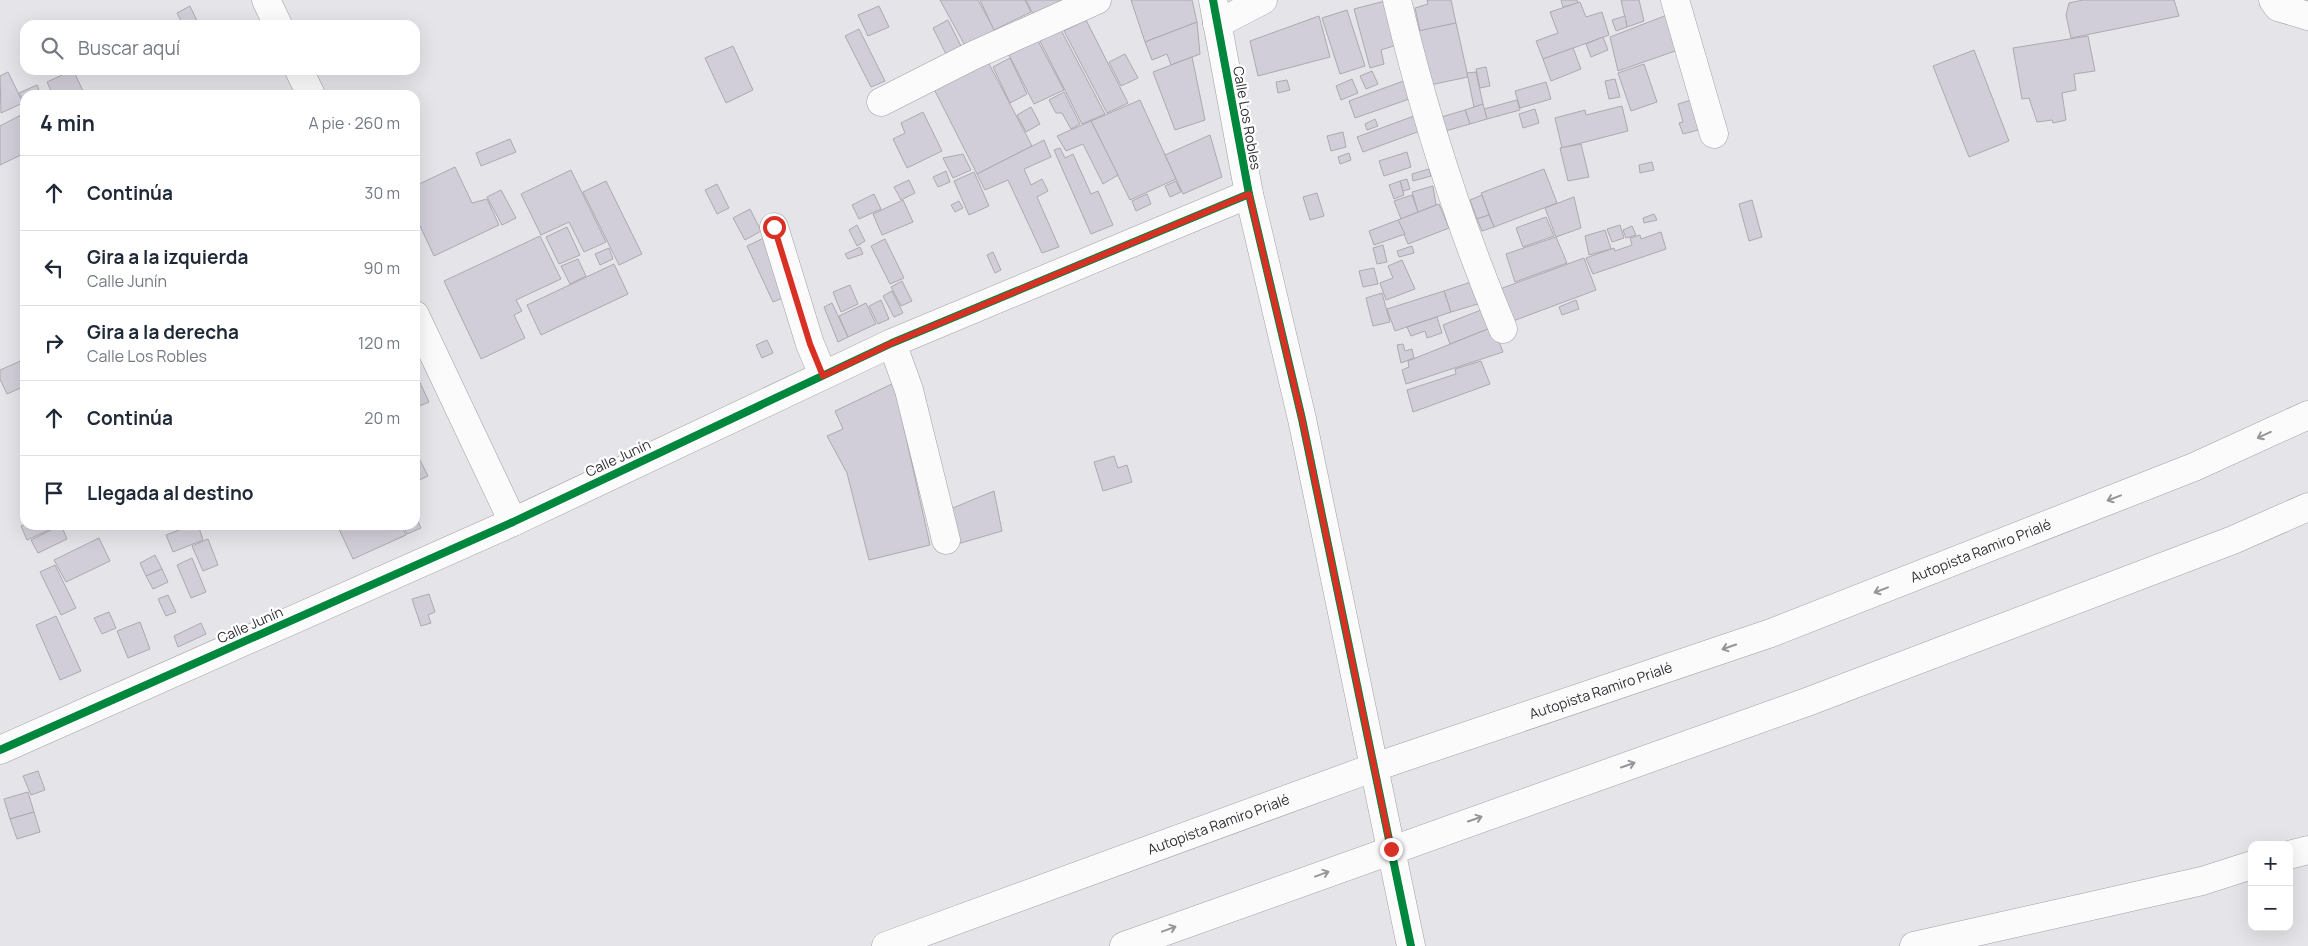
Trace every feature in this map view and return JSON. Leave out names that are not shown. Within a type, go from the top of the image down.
[{"type":"main road","points":[[266,0],[276,20]]},
{"type":"main road","points":[[881,102],[974,55],[1097,0]]},
{"type":"main road","points":[[1215,12],[1263,0]]},
{"type":"main road","points":[[1397,0],[1434,144],[1455,208],[1503,329]]},
{"type":"main road","points":[[1675,0],[1714,134]]},
{"type":"main road","points":[[2273,0],[2278,7],[2308,16]]},
{"type":"main road","name":"Calle Los Robles","points":[[1215,12],[1249,194],[1302,419],[1411,946]]},
{"type":"main road","points":[[301,75],[309,90]]},
{"type":"main road","name":"Calle Junín","points":[[0,750],[513,522],[892,343],[1249,194]]},
{"type":"main road","points":[[774,227],[810,344],[823,376]]},
{"type":"main road","points":[[420,326],[513,522]]},
{"type":"main road","points":[[892,343],[909,390],[946,540]]},
{"type":"main road","name":"Autopista Ramiro Prialé","points":[[886,946],[1375,767],[1771,633],[2194,467],[2308,415]]},
{"type":"main road","points":[[1124,946],[1391,849],[1807,702],[2233,540],[2308,506]]},
{"type":"main road","points":[[2293,854],[2308,850]]},
{"type":"main road","points":[[1914,946],[2202,881],[2248,866]]},
{"type":"building","points":[[940,0],[978,0],[996,33],[967,49]]},
{"type":"building","points":[[980,0],[1025,0],[1031,12],[994,30]]},
{"type":"building","points":[[1026,0],[1069,0],[1034,16]]},
{"type":"building","points":[[1131,0],[1192,0],[1197,22],[1145,42]]},
{"type":"building","points":[[1427,0],[1451,0],[1456,23],[1420,31],[1415,8],[1428,4]]},
{"type":"building","points":[[1561,0],[1577,0],[1578,3],[1563,7]]},
{"type":"building","points":[[1621,0],[1639,0],[1644,21],[1627,27]]},
{"type":"building","points":[[2083,0],[2174,0],[2179,16],[2071,38],[2066,15],[2069,3]]},
{"type":"building","points":[[1385,1],[1397,45],[1381,50],[1384,64],[1370,68],[1354,9]]},
{"type":"building","points":[[1580,2],[1586,17],[1602,12],[1609,35],[1543,59],[1536,41],[1558,33],[1550,12]]},
{"type":"building","points":[[190,6],[197,20],[180,20],[177,13]]},
{"type":"building","points":[[879,6],[889,27],[868,36],[858,15]]},
{"type":"building","points":[[1347,10],[1365,66],[1340,74],[1322,18]]},
{"type":"building","points":[[1667,15],[1678,50],[1618,71],[1610,37]]},
{"type":"building","points":[[1319,16],[1330,57],[1258,76],[1250,41]]},
{"type":"building","points":[[1625,16],[1627,27],[1616,31],[1612,20]]},
{"type":"building","points":[[948,20],[961,46],[946,54],[933,28]]},
{"type":"building","points":[[1086,20],[1128,103],[1107,113],[1064,31]]},
{"type":"building","points":[[1197,22],[1200,54],[1171,65],[1167,54],[1152,60],[1145,42]]},
{"type":"building","points":[[1456,23],[1468,77],[1430,85],[1418,31]]},
{"type":"building","points":[[859,29],[885,81],[871,87],[845,36]]},
{"type":"building","points":[[1061,30],[1105,114],[1082,124],[1040,41]]},
{"type":"building","points":[[2088,36],[2095,71],[2074,74],[2076,90],[2062,93],[2066,120],[2053,123],[2052,120],[2037,122],[2029,98],[2022,99],[2013,48]]},
{"type":"building","points":[[1603,37],[1608,50],[1591,57],[1586,44]]},
{"type":"building","points":[[1038,41],[1064,90],[1034,104],[1009,55]]},
{"type":"building","points":[[733,46],[753,90],[726,103],[705,58]]},
{"type":"building","points":[[1573,48],[1581,69],[1551,81],[1543,59]]},
{"type":"building","points":[[1974,50],[2009,141],[1969,157],[1933,66]]},
{"type":"building","points":[[1125,54],[1138,78],[1121,86],[1109,62]]},
{"type":"building","points":[[1192,57],[1205,120],[1175,130],[1153,72]]},
{"type":"building","points":[[1010,58],[1027,94],[1010,103],[993,67]]},
{"type":"building","points":[[988,62],[1032,146],[977,174],[934,89]]},
{"type":"building","points":[[1644,64],[1657,102],[1631,111],[1618,73]]},
{"type":"building","points":[[1486,67],[1490,86],[1480,88],[1476,69]]},
{"type":"building","points":[[1372,71],[1378,84],[1366,89],[1360,76]]},
{"type":"building","points":[[8,72],[20,97],[20,104],[1,113],[0,76]]},
{"type":"building","points":[[1476,72],[1483,104],[1474,107],[1467,73]]},
{"type":"building","points":[[62,75],[75,75],[83,90],[51,90],[47,82]]},
{"type":"building","points":[[1352,79],[1358,93],[1341,100],[1336,86]]},
{"type":"building","points":[[1615,79],[1620,97],[1609,99],[1605,81]]},
{"type":"building","points":[[1287,80],[1290,90],[1278,93],[1276,82]]},
{"type":"building","points":[[1406,80],[1412,98],[1355,118],[1349,101]]},
{"type":"building","points":[[1546,82],[1551,99],[1520,108],[1515,91]]},
{"type":"building","points":[[37,85],[39,90],[26,90]]},
{"type":"building","points":[[1064,92],[1080,124],[1071,129],[1062,113],[1056,113],[1049,100]]},
{"type":"building","points":[[1698,98],[1706,128],[1683,134],[1679,123],[1683,122],[1678,104]]},
{"type":"building","points":[[1140,100],[1176,179],[1130,200],[1091,121]]},
{"type":"building","points":[[1517,100],[1520,110],[1487,119],[1484,109]]},
{"type":"building","points":[[1483,104],[1487,119],[1470,124],[1465,110]]},
{"type":"building","points":[[1622,106],[1628,131],[1562,148],[1555,118],[1585,110],[1586,115]]},
{"type":"building","points":[[1031,107],[1040,124],[1026,132],[1017,115]]},
{"type":"building","points":[[1535,109],[1539,123],[1523,128],[1519,114]]},
{"type":"building","points":[[1465,110],[1470,124],[1442,132],[1438,118]]},
{"type":"building","points":[[923,112],[942,151],[907,168],[893,139],[905,133],[901,123]]},
{"type":"building","points":[[20,116],[20,155],[0,165],[0,126]]},
{"type":"building","points":[[1414,116],[1420,131],[1363,152],[1357,137]]},
{"type":"building","points":[[1375,119],[1378,126],[1367,130],[1365,124]]},
{"type":"building","points":[[1091,121],[1118,175],[1103,184],[1083,144],[1066,151],[1057,136]]},
{"type":"building","points":[[1343,132],[1346,147],[1331,151],[1327,136]]},
{"type":"building","points":[[1210,135],[1222,177],[1183,194],[1165,155]]},
{"type":"building","points":[[510,139],[516,152],[481,166],[476,153]]},
{"type":"building","points":[[1044,140],[1051,157],[1024,169],[1031,185],[1042,179],[1048,191],[1037,197],[1059,247],[1042,253],[1008,180],[985,190],[977,174]]},
{"type":"building","points":[[1581,144],[1589,177],[1568,181],[1560,148]]},
{"type":"building","points":[[1060,148],[1065,158],[1073,154],[1091,194],[1098,191],[1113,225],[1091,234],[1054,150]]},
{"type":"building","points":[[1407,152],[1411,167],[1384,176],[1379,161]]},
{"type":"building","points":[[1349,153],[1351,160],[1340,164],[1338,157]]},
{"type":"building","points":[[963,154],[971,170],[953,178],[943,158]]},
{"type":"building","points":[[1652,162],[1654,170],[1640,173],[1639,165]]},
{"type":"building","points":[[455,167],[472,203],[487,199],[499,225],[434,256],[420,226],[420,184]]},
{"type":"building","points":[[1429,169],[1431,176],[1413,181],[1412,174]]},
{"type":"building","points":[[1544,169],[1557,203],[1494,227],[1481,193]]},
{"type":"building","points":[[571,170],[606,242],[584,252],[569,222],[541,235],[521,194]]},
{"type":"building","points":[[946,171],[950,182],[938,187],[933,177]]},
{"type":"building","points":[[974,172],[989,206],[969,215],[954,181]]},
{"type":"building","points":[[1407,179],[1410,189],[1403,191],[1400,181]]},
{"type":"building","points":[[909,180],[915,193],[901,200],[894,187]]},
{"type":"building","points":[[606,181],[642,254],[619,265],[583,192]]},
{"type":"building","points":[[1176,181],[1181,192],[1170,197],[1165,186]]},
{"type":"building","points":[[1400,181],[1404,195],[1394,199],[1389,185]]},
{"type":"building","points":[[717,184],[729,208],[717,214],[705,190]]},
{"type":"building","points":[[1433,186],[1436,205],[1418,212],[1412,192]]},
{"type":"building","points":[[501,190],[516,218],[502,225],[487,197]]},
{"type":"building","points":[[1317,193],[1324,216],[1310,220],[1303,197]]},
{"type":"building","points":[[874,194],[881,209],[859,219],[852,205]]},
{"type":"building","points":[[1147,194],[1151,204],[1136,211],[1132,201]]},
{"type":"building","points":[[1412,195],[1418,212],[1401,219],[1394,201]]},
{"type":"building","points":[[1482,195],[1489,215],[1477,219],[1470,200]]},
{"type":"building","points":[[1574,197],[1581,228],[1556,237],[1545,208]]},
{"type":"building","points":[[903,200],[913,222],[882,235],[873,214]]},
{"type":"building","points":[[1752,200],[1762,237],[1749,241],[1739,204]]},
{"type":"building","points":[[959,201],[963,208],[955,212],[951,205]]},
{"type":"building","points":[[1439,204],[1449,228],[1408,244],[1398,220]]},
{"type":"building","points":[[750,209],[761,231],[745,240],[733,218]]},
{"type":"building","points":[[1654,214],[1657,220],[1644,223],[1643,218]]},
{"type":"building","points":[[1489,215],[1494,227],[1482,231],[1477,219]]},
{"type":"building","points":[[1546,217],[1554,236],[1523,247],[1516,228]]},
{"type":"building","points":[[1398,220],[1405,234],[1374,245],[1369,231]]},
{"type":"building","points":[[857,225],[865,241],[857,246],[849,230]]},
{"type":"building","points":[[1620,225],[1624,238],[1612,242],[1607,229]]},
{"type":"building","points":[[1632,226],[1636,235],[1626,238],[1623,230]]},
{"type":"building","points":[[567,227],[580,255],[559,264],[546,237]]},
{"type":"building","points":[[1605,230],[1611,249],[1589,255],[1585,236]]},
{"type":"building","points":[[1661,232],[1666,249],[1593,274],[1586,258],[1614,248],[1615,251],[1632,245],[1630,238],[1640,235],[1641,239]]},
{"type":"building","points":[[540,236],[561,279],[516,300],[522,311],[514,315],[525,338],[481,359],[444,281]]},
{"type":"building","points":[[1556,237],[1567,263],[1515,282],[1506,254]]},
{"type":"building","points":[[764,238],[790,295],[773,302],[747,246]]},
{"type":"building","points":[[885,239],[904,278],[890,284],[871,246]]},
{"type":"building","points":[[1383,245],[1387,262],[1377,264],[1373,248]]},
{"type":"building","points":[[1412,246],[1414,253],[1399,257],[1397,251]]},
{"type":"building","points":[[860,247],[863,254],[848,259],[845,254]]},
{"type":"building","points":[[609,248],[613,259],[600,265],[595,254]]},
{"type":"building","points":[[993,252],[1001,270],[995,273],[987,255]]},
{"type":"building","points":[[1584,258],[1596,290],[1513,321],[1500,289]]},
{"type":"building","points":[[578,259],[586,276],[570,284],[561,266]]},
{"type":"building","points":[[1402,260],[1415,289],[1386,300],[1380,283],[1393,278],[1388,266]]},
{"type":"building","points":[[614,264],[628,294],[541,335],[527,305]]},
{"type":"building","points":[[1374,268],[1378,284],[1363,287],[1359,271]]},
{"type":"building","points":[[902,281],[912,301],[901,306],[891,287]]},
{"type":"building","points":[[1471,282],[1478,304],[1451,312],[1444,291]]},
{"type":"building","points":[[850,285],[858,304],[841,312],[833,292]]},
{"type":"building","points":[[892,291],[903,313],[894,317],[883,296]]},
{"type":"building","points":[[1444,291],[1451,312],[1395,331],[1387,309]]},
{"type":"building","points":[[1382,293],[1390,322],[1373,326],[1366,298]]},
{"type":"building","points":[[881,300],[889,319],[878,324],[869,306]]},
{"type":"building","points":[[1576,300],[1579,309],[1562,315],[1559,307]]},
{"type":"building","points":[[832,303],[848,337],[838,342],[824,307]]},
{"type":"building","points":[[866,303],[876,324],[848,337],[839,316]]},
{"type":"building","points":[[1486,308],[1493,327],[1450,344],[1443,325]]},
{"type":"building","points":[[1437,317],[1442,333],[1427,338],[1425,331],[1411,336],[1407,327]]},
{"type":"building","points":[[1493,327],[1503,352],[1406,384],[1402,370],[1409,367],[1408,361]]},
{"type":"building","points":[[767,340],[773,353],[762,358],[756,345]]},
{"type":"building","points":[[1403,344],[1405,351],[1412,349],[1414,358],[1401,363],[1397,345]]},
{"type":"building","points":[[20,361],[20,388],[7,394],[0,379],[0,370]]},
{"type":"building","points":[[1481,361],[1490,384],[1413,412],[1407,390],[1456,374],[1455,369]]},
{"type":"building","points":[[420,383],[429,402],[420,406]]},
{"type":"building","points":[[894,383],[930,545],[869,560],[847,473],[827,436],[843,429],[835,411]]},
{"type":"building","points":[[1114,456],[1118,468],[1127,465],[1132,482],[1103,491],[1094,462]]},
{"type":"building","points":[[420,460],[428,476],[420,480]]},
{"type":"building","points":[[994,491],[1002,531],[954,545],[948,510]]},
{"type":"building","points":[[23,530],[49,530],[27,540]]},
{"type":"building","points":[[51,530],[63,530],[67,539],[38,553],[31,540]]},
{"type":"building","points":[[179,530],[200,530],[203,540],[173,552],[166,535]]},
{"type":"building","points":[[339,530],[404,530],[406,535],[353,559]]},
{"type":"building","points":[[405,530],[416,530],[407,534]]},
{"type":"building","points":[[99,538],[110,561],[66,582],[54,560]]},
{"type":"building","points":[[208,539],[218,565],[203,571],[192,546]]},
{"type":"building","points":[[155,555],[162,569],[146,576],[140,563]]},
{"type":"building","points":[[192,558],[206,592],[191,598],[177,565]]},
{"type":"building","points":[[55,565],[76,608],[61,615],[40,572]]},
{"type":"building","points":[[162,569],[168,582],[153,589],[146,576]]},
{"type":"building","points":[[429,594],[435,612],[428,615],[431,623],[421,626],[412,599]]},
{"type":"building","points":[[168,595],[176,612],[166,616],[158,599]]},
{"type":"building","points":[[109,612],[116,628],[102,634],[94,618]]},
{"type":"building","points":[[56,616],[81,671],[60,680],[36,625]]},
{"type":"building","points":[[140,622],[150,649],[128,658],[117,631]]},
{"type":"building","points":[[201,623],[206,634],[178,647],[174,636]]},
{"type":"building","points":[[38,771],[45,790],[31,795],[23,776]]},
{"type":"building","points":[[28,792],[34,812],[10,819],[4,799]]},
{"type":"building","points":[[34,812],[40,832],[17,839],[10,819]]},
{"type":"cycle path","points":[[1213,0],[1249,194],[1302,419],[1411,946]]},
{"type":"cycle path","points":[[0,750],[513,522],[892,343],[1249,194]]},
{"type":"route","points":[[774,227],[810,344],[823,376],[892,343],[1249,194],[1302,419],[1391,849]]}]
